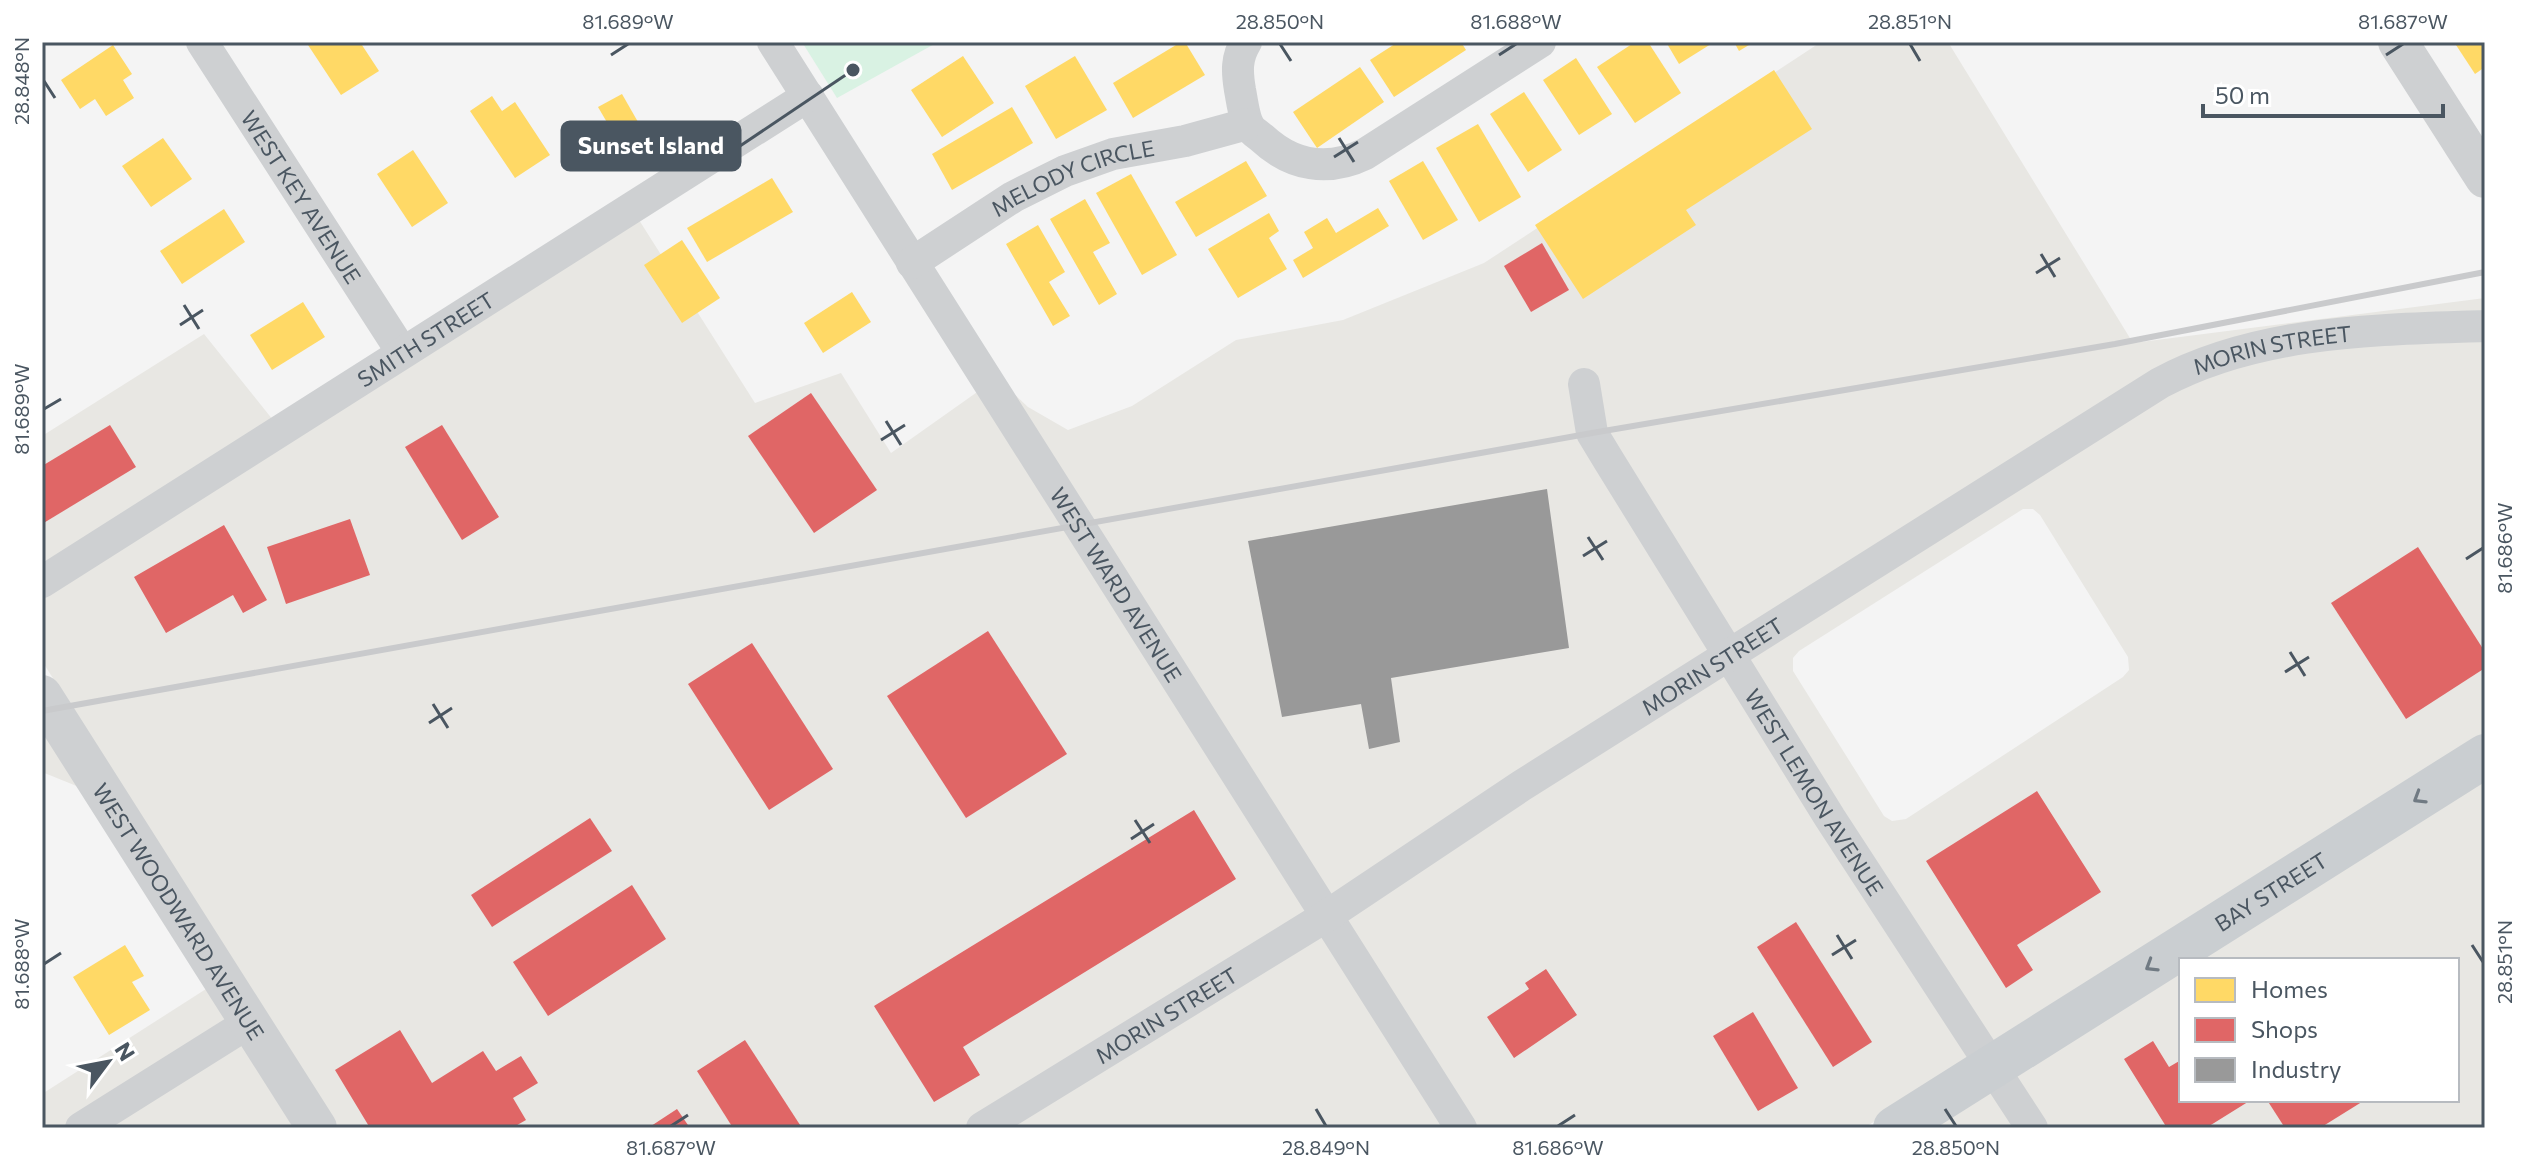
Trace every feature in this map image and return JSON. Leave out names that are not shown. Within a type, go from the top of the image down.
[{"type":"main road","name":"BAY STREET","points":[[1895,1128],[2485,756]]},
{"type":"street","name":"WEST KEY AVENUE","points":[[202,42],[402,352]]},
{"type":"street","name":"WEST WARD AVENUE","points":[[773,42],[1461,1128]]},
{"type":"street","points":[[1246,42],[1239,53],[1237,72],[1247,124],[1277,152],[1299,162],[1326,166],[1351,161],[1540,42]]},
{"type":"street","points":[[2398,42],[2485,178]]},
{"type":"street","name":"SMITH STREET","points":[[42,582],[808,96]]},
{"type":"street","name":"MELODY CIRCLE","points":[[912,263],[1013,197],[1065,171],[1113,154],[1185,141],[1247,124]]},
{"type":"street","name":"MORIN STREET","points":[[982,1128],[1328,915],[1521,786],[2160,383],[2192,366],[2294,339],[2347,331],[2485,326]]},
{"type":"street","name":"WEST LEMON AVENUE","points":[[1584,384],[1592,433],[1830,818],[2032,1128]]},
{"type":"street","name":"WEST WOODWARD AVENUE","points":[[42,695],[317,1128]]},
{"type":"street","points":[[81,1128],[250,1022]]},
{"type":"shaded area","points":[[1821,42],[1948,42],[2133,343],[2485,298],[2485,737],[1864,1128],[339,1128],[42,661],[42,436],[204,334],[285,435],[639,220],[755,403],[841,373],[891,453],[997,378],[1028,407],[1068,430],[1132,406],[1236,340],[1343,320],[1484,263]],"holes":[[[2023,509],[2033,509],[2040,515],[2128,657],[2129,670],[2123,677],[1906,819],[1892,821],[1884,816],[1793,671],[1793,658],[1799,651]]]},
{"type":"shaded area","points":[[42,730],[79,787],[42,772]]},
{"type":"shaded area","points":[[2485,776],[2485,1128],[1926,1128],[2179,968],[2179,1102],[2459,1102],[2459,958],[2195,958]]},
{"type":"shaded area","points":[[206,989],[294,1128],[42,1128],[42,1094]]},
{"type":"green space","points":[[802,42],[938,42],[837,98]]},
{"type":"building: Homes","points":[[306,42],[360,42],[379,71],[341,95]]},
{"type":"building: Homes","points":[[1185,42],[1205,75],[1133,118],[1113,83]]},
{"type":"building: Homes","points":[[1398,42],[1461,42],[1466,50],[1394,97],[1370,60]]},
{"type":"building: Homes","points":[[1635,42],[1648,42],[1681,93],[1635,123],[1597,67]]},
{"type":"building: Homes","points":[[1666,42],[1709,42],[1711,44],[1679,64]]},
{"type":"building: Homes","points":[[1734,42],[1754,42],[1739,51]]},
{"type":"building: Homes","points":[[2454,42],[2485,42],[2485,67],[2475,74]]},
{"type":"building: Homes","points":[[113,45],[132,74],[123,80],[134,98],[106,116],[95,99],[80,109],[61,80]]},
{"type":"building: Homes","points":[[963,56],[994,103],[942,137],[911,90]]},
{"type":"building: Homes","points":[[1075,56],[1107,110],[1056,139],[1025,86]]},
{"type":"building: Homes","points":[[1576,58],[1612,114],[1579,135],[1543,80]]},
{"type":"building: Homes","points":[[1360,67],[1384,102],[1317,148],[1293,112]]},
{"type":"building: Homes","points":[[1774,70],[1812,129],[1686,210],[1696,225],[1583,299],[1535,225]]},
{"type":"building: Homes","points":[[1524,92],[1562,150],[1528,172],[1490,114]]},
{"type":"building: Homes","points":[[622,94],[638,122],[615,136],[598,107]]},
{"type":"building: Homes","points":[[492,96],[502,111],[515,102],[550,155],[515,178],[470,111]]},
{"type":"building: Homes","points":[[1012,107],[1033,143],[952,190],[932,154]]},
{"type":"building: Homes","points":[[1478,124],[1521,197],[1479,222],[1436,148]]},
{"type":"building: Homes","points":[[163,138],[192,179],[151,207],[122,166]]},
{"type":"building: Homes","points":[[413,150],[448,203],[412,227],[377,174]]},
{"type":"building: Homes","points":[[1246,161],[1267,196],[1196,237],[1175,202]]},
{"type":"building: Homes","points":[[1423,161],[1458,220],[1423,240],[1389,181]]},
{"type":"building: Homes","points":[[1131,174],[1177,255],[1142,275],[1096,193]]},
{"type":"building: Homes","points":[[772,178],[793,212],[707,262],[687,228]]},
{"type":"building: Homes","points":[[1085,199],[1110,243],[1093,252],[1117,294],[1099,305],[1050,219]]},
{"type":"building: Homes","points":[[1378,208],[1389,226],[1303,278],[1293,260],[1313,248],[1304,232],[1327,218],[1336,233]]},
{"type":"building: Homes","points":[[224,209],[245,242],[182,284],[160,251]]},
{"type":"building: Homes","points":[[1269,213],[1279,231],[1269,238],[1287,269],[1238,298],[1208,249]]},
{"type":"building: Homes","points":[[1038,225],[1065,272],[1049,282],[1070,316],[1053,326],[1006,244]]},
{"type":"building: Homes","points":[[682,240],[720,298],[682,323],[644,265]]},
{"type":"building: Homes","points":[[852,292],[871,322],[823,353],[804,323]]},
{"type":"building: Homes","points":[[303,302],[325,337],[272,370],[250,335]]},
{"type":"building: Homes","points":[[125,945],[144,976],[132,982],[150,1010],[109,1035],[73,977]]},
{"type":"building: Shops","points":[[1542,243],[1569,290],[1531,312],[1504,266]]},
{"type":"building: Shops","points":[[811,393],[877,490],[814,533],[748,436]]},
{"type":"building: Shops","points":[[110,425],[136,467],[42,524],[42,466]]},
{"type":"building: Shops","points":[[442,425],[499,517],[462,540],[405,447]]},
{"type":"building: Shops","points":[[350,519],[370,575],[286,604],[267,547]]},
{"type":"building: Shops","points":[[224,525],[267,600],[243,613],[233,595],[166,633],[134,577]]},
{"type":"building: Shops","points":[[2418,547],[2485,652],[2485,668],[2406,719],[2331,603]]},
{"type":"building: Shops","points":[[988,631],[1067,754],[966,818],[887,696]]},
{"type":"building: Shops","points":[[752,643],[833,769],[769,810],[688,684]]},
{"type":"building: Shops","points":[[2037,791],[2101,892],[2017,945],[2033,970],[2006,988],[1926,861]]},
{"type":"building: Shops","points":[[1194,810],[1236,879],[963,1047],[980,1075],[934,1102],[874,1006]]},
{"type":"building: Shops","points":[[590,818],[612,851],[492,927],[471,895]]},
{"type":"building: Shops","points":[[632,885],[666,939],[548,1016],[513,962]]},
{"type":"building: Shops","points":[[1796,922],[1872,1042],[1833,1067],[1757,947]]},
{"type":"building: Shops","points":[[1546,969],[1577,1015],[1514,1058],[1487,1017],[1529,989],[1525,983]]},
{"type":"building: Shops","points":[[1753,1012],[1798,1088],[1758,1111],[1713,1036]]},
{"type":"building: Shops","points":[[400,1030],[432,1083],[483,1051],[496,1071],[521,1056],[538,1083],[513,1098],[526,1120],[512,1128],[370,1128],[335,1070]]},
{"type":"building: Shops","points":[[745,1040],[802,1128],[733,1128],[697,1071]]},
{"type":"building: Shops","points":[[2153,1041],[2169,1067],[2179,1061],[2179,1102],[2248,1102],[2206,1128],[2167,1128],[2124,1059]]},
{"type":"building: Shops","points":[[2268,1102],[2362,1102],[2320,1128],[2285,1128]]},
{"type":"building: Shops","points":[[677,1109],[690,1128],[648,1128]]},
{"type":"building: Industry","points":[[1547,489],[1569,648],[1391,678],[1400,742],[1369,749],[1361,704],[1282,717],[1248,541]]},
{"type":"railway","points":[[42,711],[1592,433],[2115,344],[2485,272]]},
{"type":"place","name":"Sunset Island","points":[[853,70]]}]
